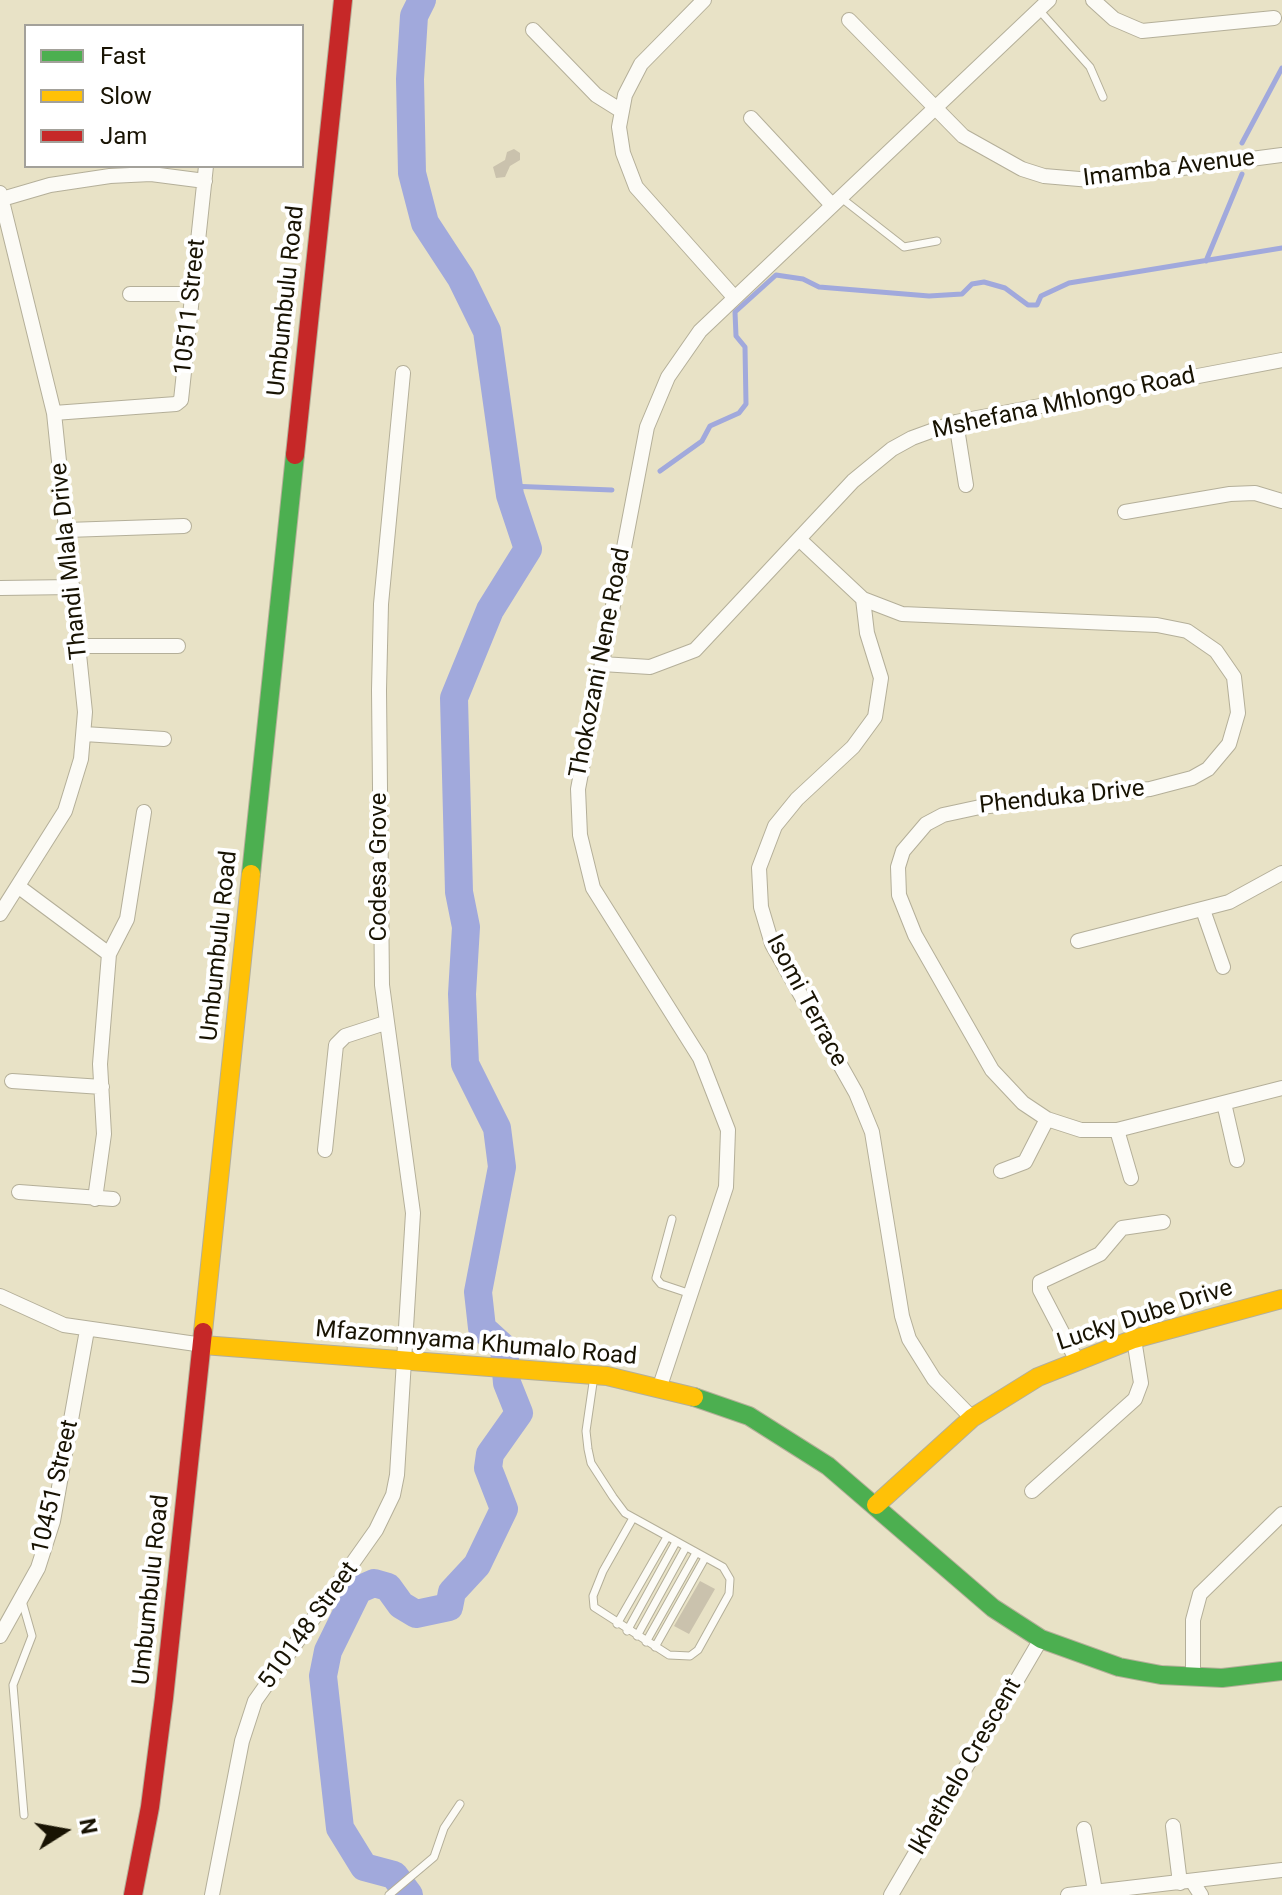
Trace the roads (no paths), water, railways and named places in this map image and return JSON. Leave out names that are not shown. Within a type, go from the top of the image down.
[{"type":"main road","name":"Umbumbulu Road","points":[[133,1895],[156,1760],[203,1345],[343,0]]},
{"type":"main road","name":"Lucky Dube Drive","points":[[876,1505],[972,1418],[1009,1394],[1076,1359],[1134,1339],[1282,1299]]},
{"type":"main road","name":"Mfazomnyama Khumalo Road","points":[[203,1345],[524,1368],[660,1386],[749,1416],[828,1466],[993,1608],[1041,1639],[1119,1667],[1193,1677],[1282,1671]]},
{"type":"street","points":[[704,0],[641,64],[620,110],[623,153],[636,187],[734,297]]},
{"type":"street","points":[[1093,0],[1114,19],[1142,31],[1274,18]]},
{"type":"street","name":"Thokozani Nene Road","points":[[660,1386],[726,1187],[730,1150],[728,1130],[700,1058],[603,908],[587,869],[578,789],[647,427],[668,377],[683,352],[734,297],[1044,5]]},
{"type":"street","name":"Imamba Avenue","points":[[849,20],[933,109],[963,136],[1003,161],[1044,176],[1071,180],[1120,177],[1282,155]]},
{"type":"street","points":[[533,30],[596,95],[620,110]]},
{"type":"street","points":[[751,118],[836,201]]},
{"type":"street","points":[[1,196],[110,171],[205,174]]},
{"type":"street","name":"10511 Street","points":[[54,413],[179,403],[205,174]]},
{"type":"street","name":"Thandi Mlala Drive","points":[[0,914],[65,811],[81,759],[84,734],[80,646],[54,413],[1,196]]},
{"type":"street","points":[[130,294],[192,294]]},
{"type":"street","name":"Mshefana Mhlongo Road","points":[[602,664],[650,667],[695,650],[871,464],[912,438],[956,422],[1282,360]]},
{"type":"street","name":"Codesa Grove","points":[[403,373],[381,619],[380,939],[385,1023],[413,1213],[404,1359]]},
{"type":"street","points":[[956,422],[966,485]]},
{"type":"street","points":[[1125,512],[1230,494],[1255,493],[1282,501]]},
{"type":"street","points":[[67,530],[184,526]]},
{"type":"street","name":"Phenduka Drive","points":[[799,539],[863,599],[902,614],[926,618],[1174,628],[1203,640],[1227,664],[1237,693],[1236,729],[1219,758],[1200,774],[1150,789],[956,811],[926,824],[903,851],[898,867],[899,895],[915,935],[992,1070],[1023,1103],[1047,1119],[1081,1130],[1117,1130],[1282,1088]]},
{"type":"street","points":[[0,588],[73,587]]},
{"type":"street","name":"Isomi Terrace","points":[[863,599],[867,633],[881,678],[879,703],[871,724],[853,747],[797,799],[775,826],[759,868],[761,907],[772,944],[856,1093],[872,1132],[902,1316],[909,1339],[934,1379],[972,1418]]},
{"type":"street","points":[[80,646],[178,646]]},
{"type":"street","points":[[84,734],[164,739]]},
{"type":"street","points":[[95,1199],[103,1143],[101,1047],[109,954],[127,919],[144,812]]},
{"type":"street","points":[[1078,941],[1203,910],[1248,894],[1282,873]]},
{"type":"street","points":[[19,887],[109,954]]},
{"type":"street","points":[[1203,910],[1223,967]]},
{"type":"street","points":[[325,1150],[336,1045],[345,1036],[385,1023]]},
{"type":"street","points":[[12,1081],[102,1087]]},
{"type":"street","points":[[1224,1103],[1237,1160]]},
{"type":"street","points":[[1001,1171],[1025,1162],[1047,1119]]},
{"type":"street","points":[[1117,1130],[1131,1178]]},
{"type":"street","points":[[19,1192],[113,1199]]},
{"type":"street","points":[[1076,1359],[1040,1290],[1040,1282],[1100,1254],[1122,1228],[1163,1222]]},
{"type":"street","points":[[0,1296],[42,1317],[87,1330],[203,1345]]},
{"type":"street","name":"10451 Street","points":[[0,1636],[38,1568],[53,1521],[87,1330]]},
{"type":"street","points":[[1032,1491],[1135,1399],[1141,1383],[1134,1339]]},
{"type":"street","name":"510148 Street","points":[[212,1895],[242,1741],[255,1701],[281,1660],[351,1568],[393,1495],[404,1359]]},
{"type":"street","points":[[1193,1677],[1193,1620],[1200,1594],[1282,1514]]},
{"type":"street","name":"Ikhethelo Crescent","points":[[891,1895],[1041,1639]]},
{"type":"street","points":[[1173,1826],[1186,1882],[1201,1895]]},
{"type":"street","points":[[1084,1829],[1095,1891]]},
{"type":"street","points":[[1068,1895],[1282,1870]]},
{"type":"lane","points":[[1044,5],[1090,67],[1103,97]]},
{"type":"lane","points":[[836,201],[904,247],[937,241]]},
{"type":"lane","points":[[672,1219],[656,1278],[661,1284],[691,1294]]},
{"type":"lane","points":[[594,1375],[586,1431],[591,1463],[619,1507],[728,1573],[731,1587],[698,1650],[683,1658],[669,1655],[627,1631],[598,1613],[592,1602],[603,1571],[633,1518]]},
{"type":"lane","points":[[617,1624],[667,1537]]},
{"type":"lane","points":[[627,1631],[676,1542]]},
{"type":"lane","points":[[637,1636],[686,1547]]},
{"type":"lane","points":[[646,1642],[696,1553]]},
{"type":"lane","points":[[655,1647],[705,1558]]},
{"type":"lane","points":[[21,1599],[32,1636],[13,1685],[24,1815]]},
{"type":"lane","points":[[389,1895],[434,1857],[444,1828],[460,1804]]},
{"type":"waterway","points":[[409,1895],[394,1875],[364,1867],[340,1828],[323,1676],[328,1651],[358,1590],[374,1583],[388,1587],[401,1605],[416,1614],[449,1607],[452,1592],[477,1565],[504,1509],[488,1468],[490,1454],[519,1413],[507,1383],[504,1348],[482,1328],[478,1292],[502,1167],[497,1128],[465,1064],[462,994],[466,927],[459,892],[454,698],[490,610],[528,549],[510,495],[487,331],[461,278],[425,223],[412,173],[410,79],[414,16],[422,0]]},
{"type":"waterway","points":[[1242,143],[1282,68]]},
{"type":"waterway","points":[[1206,261],[1242,174]]},
{"type":"waterway","points":[[660,471],[702,441],[710,426],[739,413],[746,404],[745,347],[736,336],[735,312],[776,275],[803,279],[819,287],[929,296],[962,294],[972,284],[984,282],[1005,288],[1028,305],[1037,305],[1041,296],[1069,283],[1282,248]]},
{"type":"waterway","points":[[509,486],[612,490]]}]
